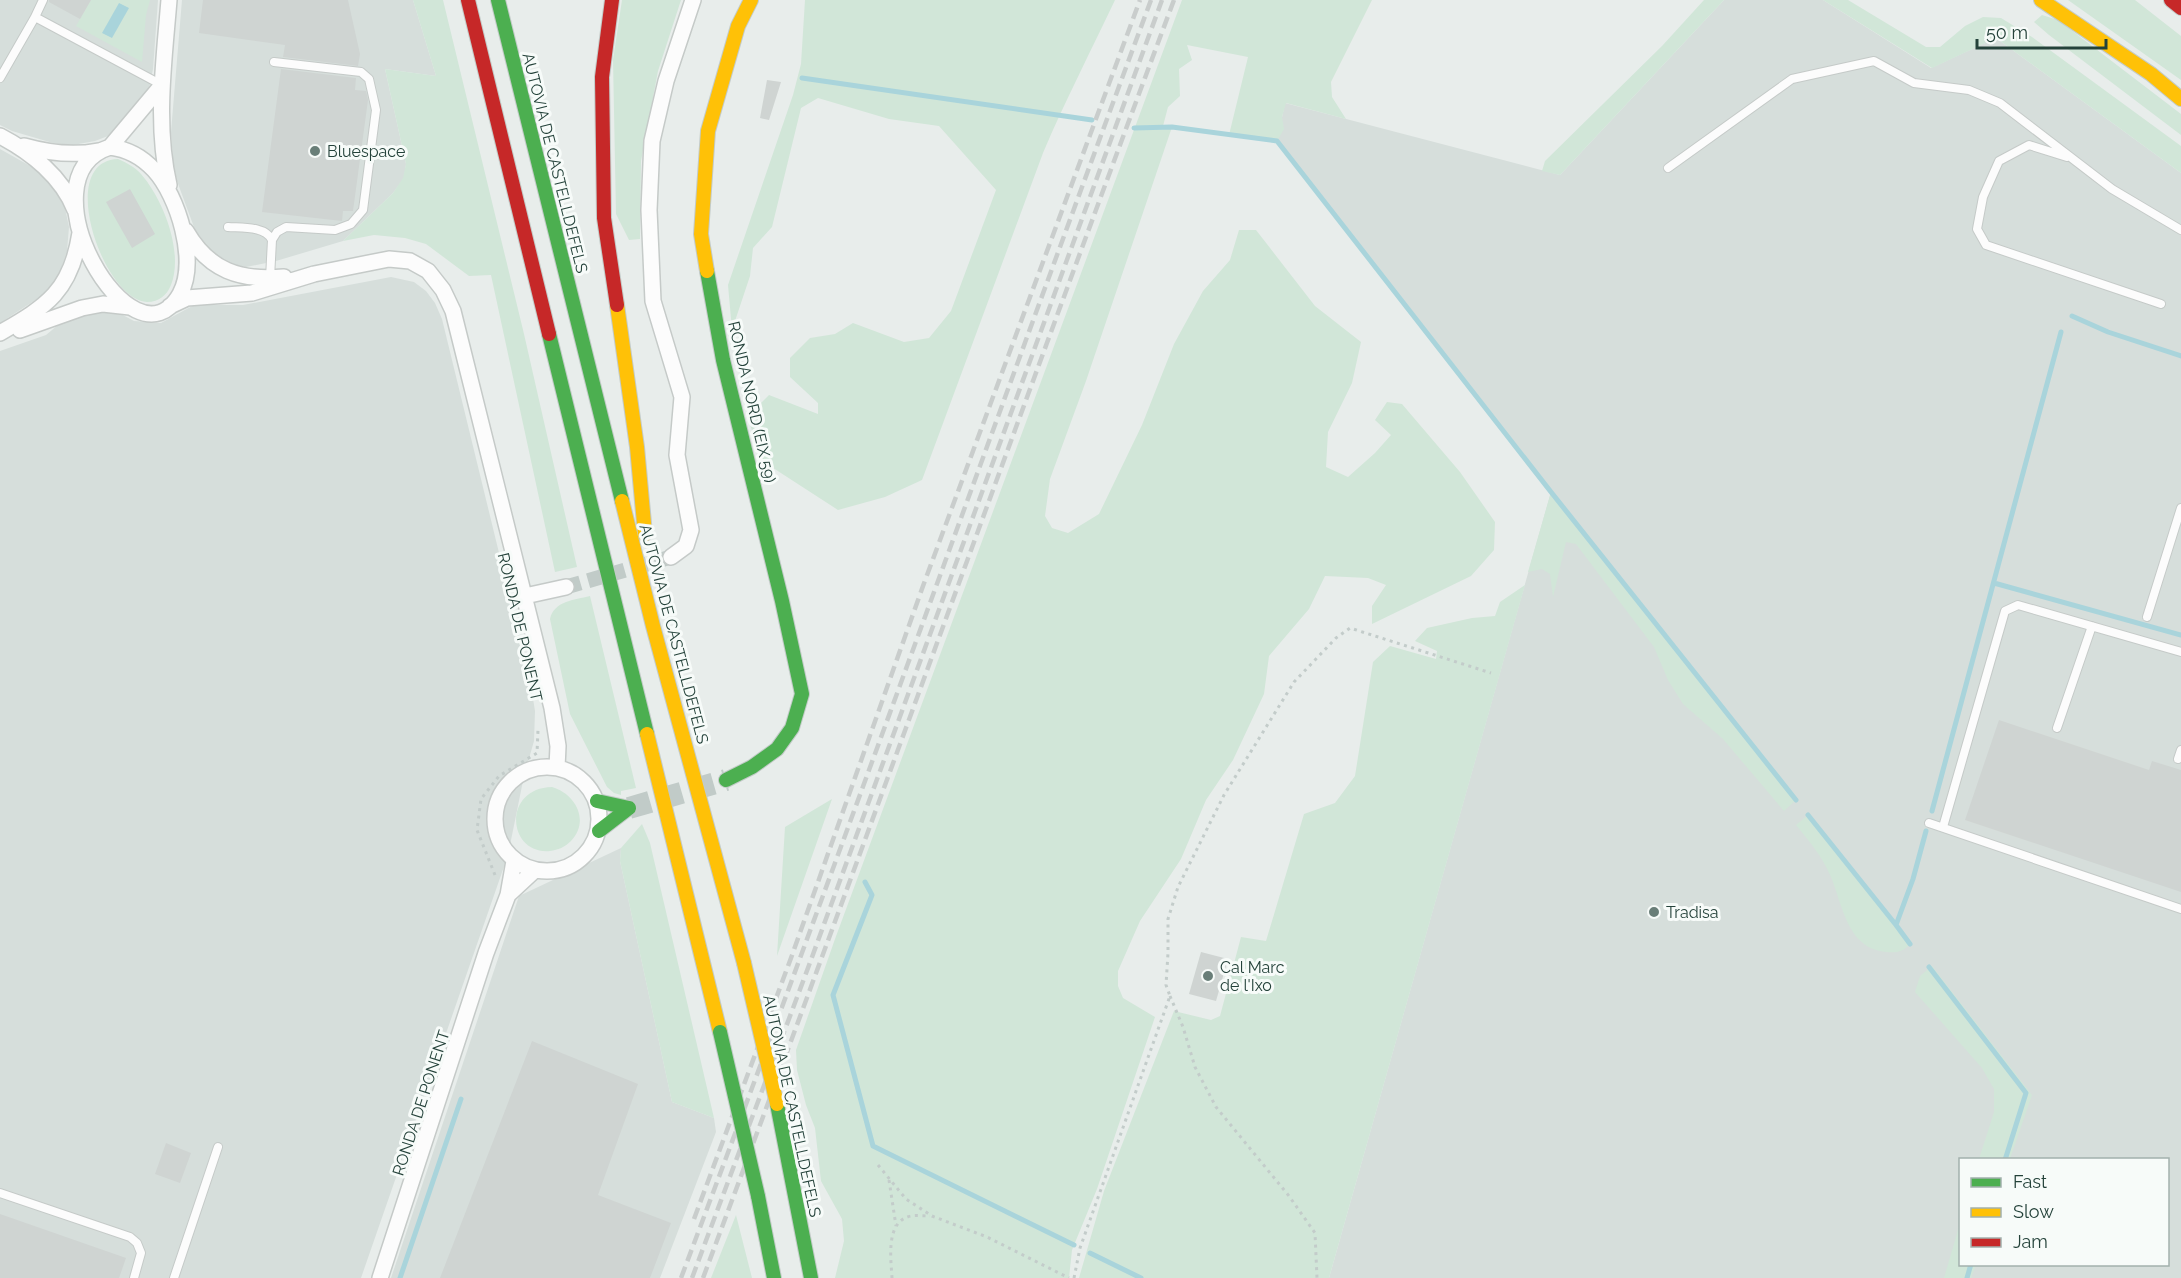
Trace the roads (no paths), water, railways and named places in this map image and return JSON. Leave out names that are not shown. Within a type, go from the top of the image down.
[{"type":"main road","points":[[458,0],[490,92]]},
{"type":"main road","points":[[468,0],[720,1032],[758,1196],[774,1278]]},
{"type":"main road","name":"AUTOVIA DE CASTELLDEFELS","points":[[498,0],[653,626],[744,963],[777,1104],[811,1278]]},
{"type":"main road","points":[[612,0],[602,77],[604,218],[637,447],[653,626]]},
{"type":"main road","name":"RONDA NORD (EIX 59)","points":[[726,780],[752,767],[777,748],[792,728],[801,694],[782,601],[723,360],[701,234],[708,130],[738,26],[751,0]]},
{"type":"main road","points":[[2041,0],[2151,74],[2181,99]]},
{"type":"main road","points":[[2171,0],[2181,8]]},
{"type":"main road","points":[[597,801],[629,808],[599,831]]},
{"type":"street","points":[[169,0],[160,117],[163,158],[172,200]]},
{"type":"street","points":[[671,557],[686,546],[692,530],[677,455],[682,396],[653,302],[649,210],[652,141],[666,81],[693,0]]},
{"type":"street","points":[[0,335],[37,312],[56,294],[68,276],[77,253],[79,223],[77,192],[86,162],[105,149],[162,85]]},
{"type":"street","points":[[0,136],[15,144],[45,167],[59,184],[71,200],[90,258],[99,276],[110,290],[130,307],[143,313],[153,314],[188,298],[252,294],[314,274]]},
{"type":"street","points":[[15,144],[65,154],[122,149],[144,162],[160,179],[195,246],[216,266],[234,274],[254,278],[314,274]]},
{"type":"street","points":[[170,306],[179,296],[186,272],[185,245],[180,220]]},
{"type":"street","name":"RONDA DE PONENT","points":[[314,274],[389,259],[410,261],[428,271],[443,290],[453,310],[552,708],[558,746],[557,768]]},
{"type":"street","points":[[0,335],[82,308],[103,304],[130,307]]},
{"type":"street","points":[[525,596],[566,587]]},
{"type":"street","points":[[541,767],[570,772],[582,779],[591,789],[597,801],[600,816],[599,831],[592,847],[580,861],[565,869],[548,872],[535,870],[514,861],[499,841],[495,825],[496,809],[502,793],[512,781],[525,772],[541,767]]},
{"type":"street","name":"RONDA DE PONENT","points":[[380,1278],[486,953],[508,896],[514,861]]},
{"type":"street","name":"RONDA DE PONENT","points":[[508,896],[535,870]]},
{"type":"lane","points":[[0,78],[43,0]]},
{"type":"lane","points":[[34,17],[162,85]]},
{"type":"lane","points":[[1668,168],[1792,79],[1874,61],[1914,83],[1969,90],[2000,103],[2112,189],[2181,230]]},
{"type":"lane","points":[[272,240],[286,227],[335,230],[351,224],[363,210],[376,110],[369,80],[361,72],[274,62]]},
{"type":"lane","points":[[2071,158],[2029,146],[1999,161],[1983,197],[1977,229],[1986,245],[2161,304]]},
{"type":"lane","points":[[228,227],[262,230],[269,234],[272,240],[270,278]]},
{"type":"lane","points":[[2147,617],[2181,508]]},
{"type":"lane","points":[[1943,827],[2005,611],[2018,605],[2181,652]]},
{"type":"lane","points":[[2057,728],[2092,626]]},
{"type":"lane","points":[[2178,759],[2181,750]]},
{"type":"lane","points":[[1929,823],[2181,909]]},
{"type":"lane","points":[[174,1278],[218,1147]]},
{"type":"lane","points":[[0,1193],[130,1237],[137,1243],[141,1253],[134,1278]]},
{"type":"water","points":[[119,3],[129,8],[112,38],[102,33]]},
{"type":"waterway","points":[[802,78],[1092,120]]},
{"type":"waterway","points":[[1134,128],[1172,127],[1277,141],[1551,492],[1796,800]]},
{"type":"waterway","points":[[2072,316],[2108,332],[2181,356]]},
{"type":"waterway","points":[[1932,811],[2061,332]]},
{"type":"waterway","points":[[1994,583],[2181,635]]},
{"type":"waterway","points":[[1808,815],[1896,925]]},
{"type":"waterway","points":[[1910,944],[1896,925],[1913,879],[1926,831]]},
{"type":"waterway","points":[[865,882],[872,895],[833,995],[873,1146],[1074,1245]]},
{"type":"waterway","points":[[1929,967],[2026,1093],[2006,1158]]},
{"type":"waterway","points":[[400,1278],[461,1099]]},
{"type":"waterway","points":[[1090,1253],[1141,1278]]},
{"type":"waterway","points":[[1967,1278],[1970,1266]]},
{"type":"tunnel","points":[[566,587],[671,557]]},
{"type":"tunnel","points":[[629,808],[726,780]]},
{"type":"railway","points":[[694,1219],[791,958],[923,586],[1140,0]]},
{"type":"railway","points":[[681,1278],[1151,0]]},
{"type":"railway","points":[[692,1278],[808,968],[1162,0]]},
{"type":"railway","points":[[703,1278],[1174,0]]},
{"type":"place","name":"Bluespace","points":[[315,151]]},
{"type":"place","name":"Tradisa","points":[[1654,912]]},
{"type":"place","name":"Cal Marc de l'Ixo","points":[[1208,976]]}]
